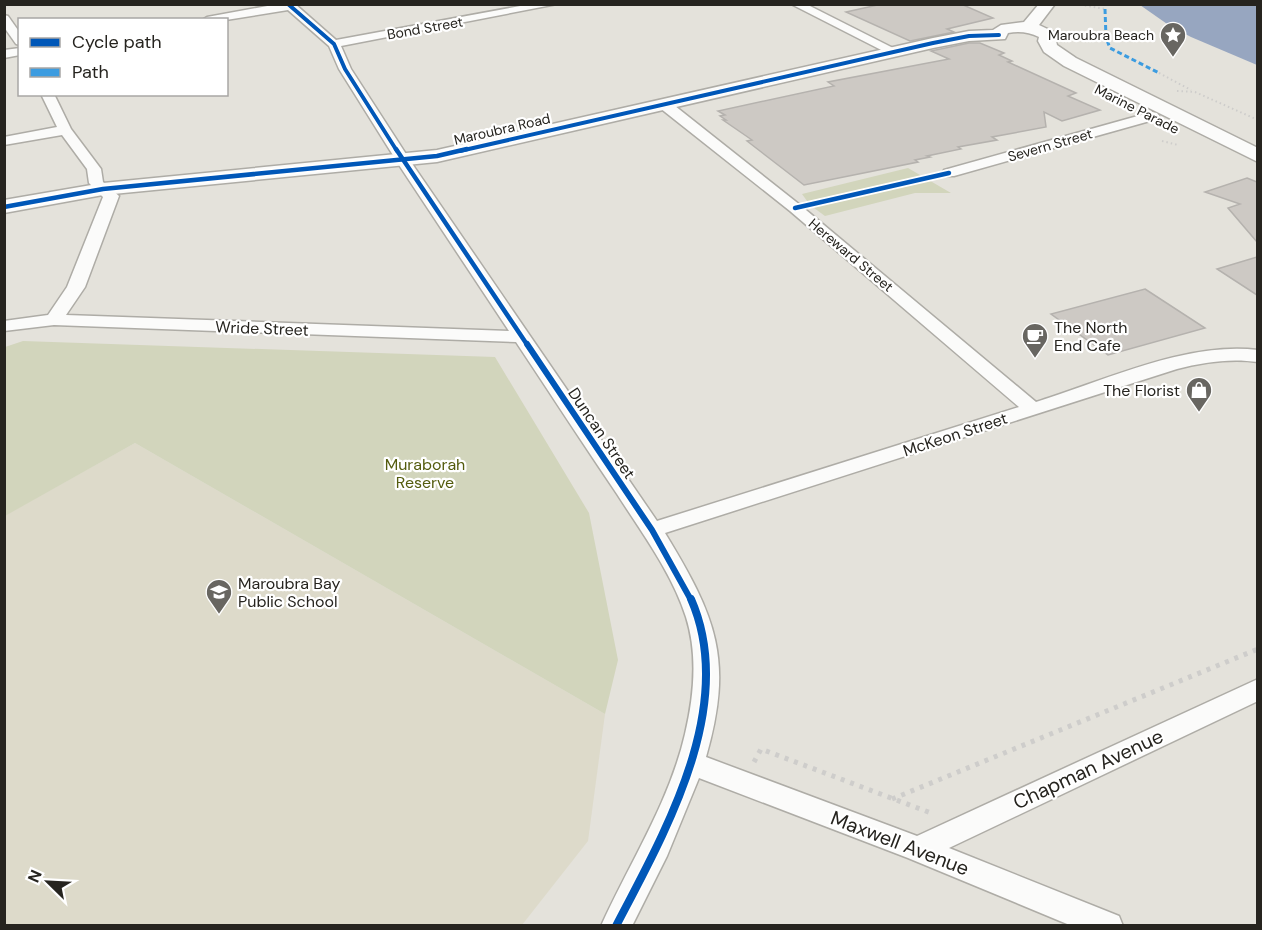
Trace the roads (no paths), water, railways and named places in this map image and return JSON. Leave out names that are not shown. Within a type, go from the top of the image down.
[{"type":"street","points":[[796,4],[895,52]]},
{"type":"street","points":[[1046,41],[1020,43],[1006,40],[999,35],[1001,30],[1006,28],[1028,28],[1048,4]]},
{"type":"street","points":[[218,18],[289,5]]},
{"type":"street","name":"Duncan Street","points":[[289,5],[334,44],[345,69],[404,160],[652,530],[682,580],[699,621],[707,668],[704,709],[691,763],[660,837],[616,926]]},
{"type":"street","name":"Bond Street","points":[[334,44],[543,5]]},
{"type":"street","points":[[4,18],[18,39]]},
{"type":"street","name":"Marine Parade","points":[[1028,28],[1046,34],[1048,39],[1046,41],[1050,48],[1070,62],[1257,156]]},
{"type":"street","name":"Maroubra Road","points":[[4,207],[103,189],[437,156],[969,36],[999,35]]},
{"type":"street","name":"Marine Parade","points":[[1029,49],[1054,66],[1257,169]]},
{"type":"street","points":[[48,96],[65,130],[94,170],[96,183],[111,196],[76,287],[54,320]]},
{"type":"street","name":"Hereward Street","points":[[665,105],[795,208],[1033,409]]},
{"type":"street","name":"Severn Street","points":[[949,173],[1152,116]]},
{"type":"street","points":[[4,141],[65,130]]},
{"type":"street","name":"Wride Street","points":[[4,326],[54,320],[521,337]]},
{"type":"street","name":"McKeon Street","points":[[652,530],[1033,409],[1215,354],[1254,351]]},
{"type":"street","name":"Chapman Avenue","points":[[918,849],[1257,689]]},
{"type":"street","name":"Maxwell Avenue","points":[[691,763],[918,849],[1108,926]]},
{"type":"water","points":[[1140,5],[1257,5],[1257,65],[1191,37],[1170,26]]},
{"type":"place","name":"Maroubra Beach","points":[[1173,58]]},
{"type":"place","name":"The North End Cafe","points":[[1035,359]]},
{"type":"place","name":"The Florist","points":[[1199,413]]},
{"type":"place","name":"Maroubra Bay Public School","points":[[219,615]]},
{"type":"park label","name":"Muraborah Reserve","points":[[425,473]]}]
